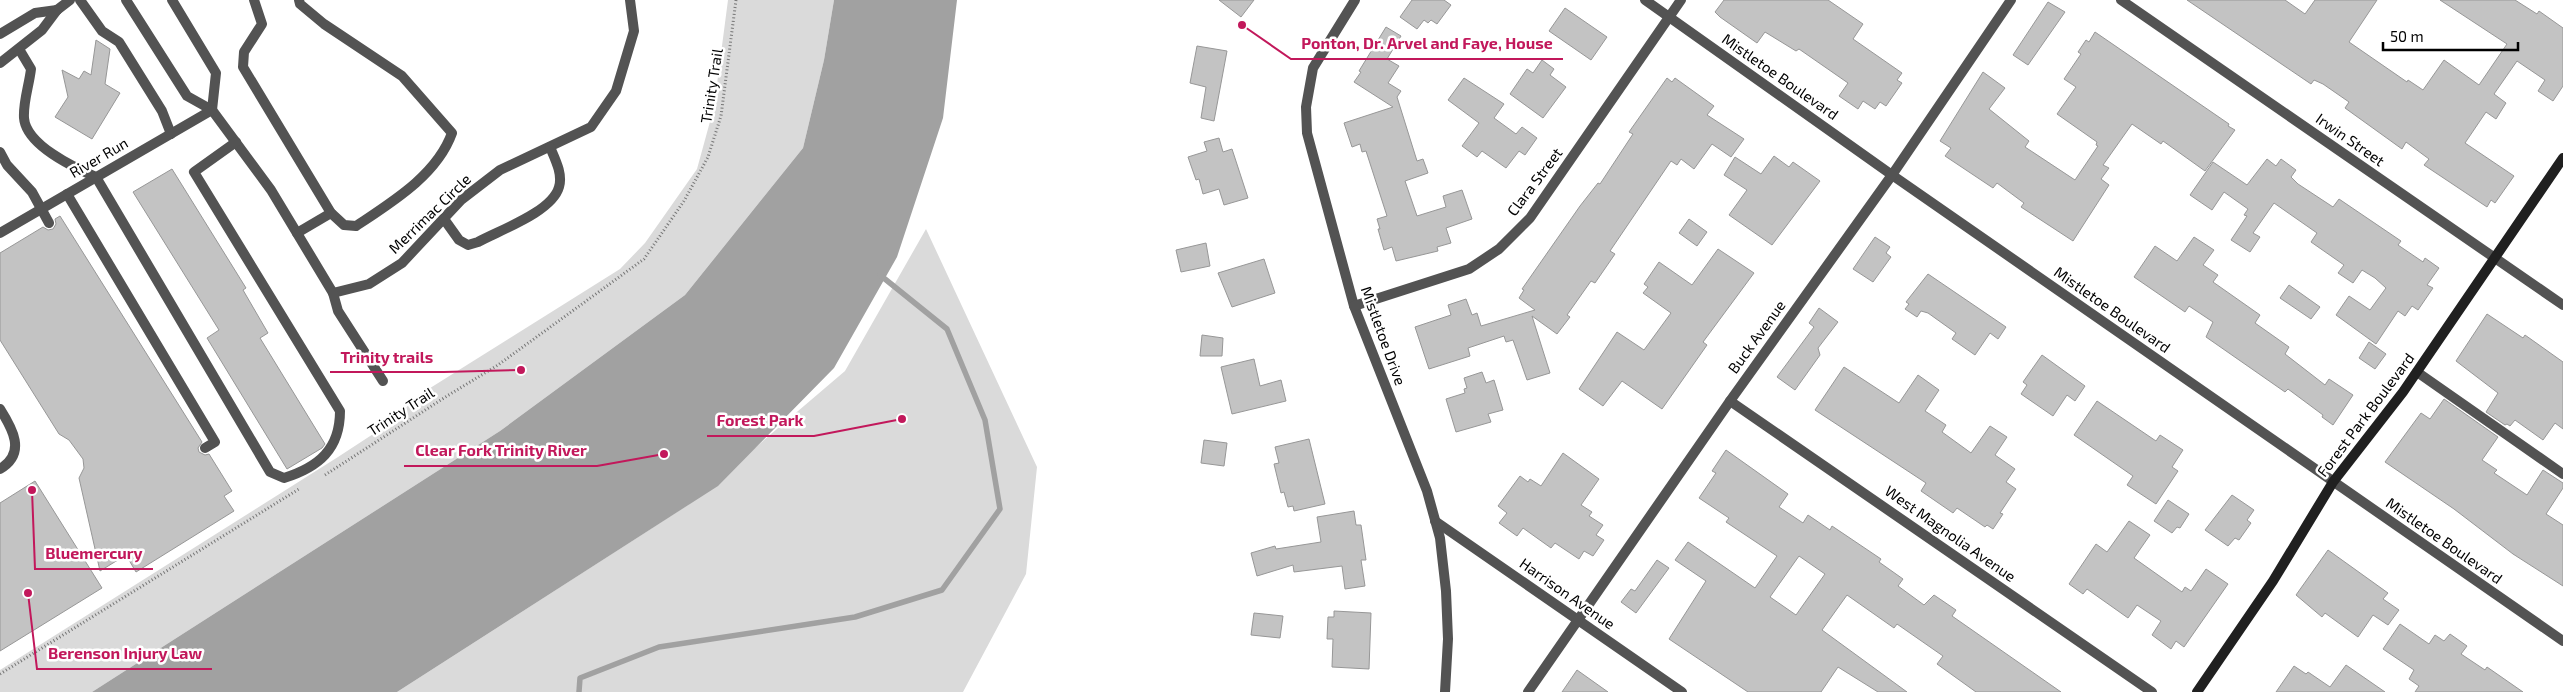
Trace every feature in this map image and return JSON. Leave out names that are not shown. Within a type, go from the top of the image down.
[{"type":"main road","name":"Forest Park Boulevard","points":[[2197,692],[2273,581],[2333,482],[2417,372],[2563,158]]},
{"type":"street","points":[[0,63],[42,30],[56,10],[70,0]]},
{"type":"street","points":[[80,0],[102,31],[119,42],[162,111],[171,134]]},
{"type":"street","points":[[126,0],[187,96],[212,110],[271,190],[333,293],[338,311],[383,381]]},
{"type":"street","points":[[172,0],[216,73],[212,110]]},
{"type":"street","points":[[254,0],[262,24],[244,52],[243,67],[331,213],[344,225],[356,226],[404,194],[446,150],[452,133],[402,76],[324,24],[300,4],[299,0]]},
{"type":"street","name":"Merrimac Circle","points":[[333,293],[369,284],[402,263],[461,200],[500,170],[592,127],[616,91],[634,31],[630,0]]},
{"type":"street","name":"Mistletoe Drive","points":[[1355,0],[1314,68],[1308,86],[1306,107],[1307,133],[1354,306],[1427,491],[1440,538],[1446,590],[1448,640],[1445,692]]},
{"type":"street","name":"Mistletoe Boulevard","points":[[1646,0],[1892,175],[2563,640]]},
{"type":"street","name":"Clara Street","points":[[1354,306],[1469,269],[1499,248],[1530,218],[1681,0]]},
{"type":"street","name":"Buck Avenue","points":[[1528,692],[1730,401],[1892,175],[2012,0]]},
{"type":"street","name":"Irwin Street","points":[[2121,0],[2563,305]]},
{"type":"street","points":[[0,34],[35,12],[56,10]]},
{"type":"street","points":[[19,49],[31,69],[24,100],[24,121],[36,140],[59,159],[96,177],[270,472],[284,478],[300,473],[330,451],[340,430],[340,411],[194,172],[236,142]]},
{"type":"street","name":"River Run","points":[[0,233],[212,110]]},
{"type":"street","points":[[444,219],[460,240],[468,245],[478,242],[544,208],[553,200],[560,186],[560,172],[550,147]]},
{"type":"street","points":[[0,152],[7,165],[32,192],[49,223]]},
{"type":"street","points":[[67,194],[215,442],[205,448]]},
{"type":"street","points":[[297,233],[331,213]]},
{"type":"street","points":[[2417,372],[2563,474]]},
{"type":"street","name":"West Magnolia Avenue","points":[[1730,401],[2152,692]]},
{"type":"street","points":[[0,409],[16,439],[15,451],[0,469]]},
{"type":"street","name":"Harrison Avenue","points":[[1435,521],[1682,692]]},
{"type":"path","name":"Trinity Trail","points":[[321,477],[498,366],[644,259],[684,201],[708,158],[721,116],[736,0]]},
{"type":"path","points":[[0,674],[135,588],[304,486]]},
{"type":"shaded area","points":[[728,0],[834,0],[824,60],[803,148],[685,295],[500,431],[92,692],[0,692],[0,670],[338,457],[390,423],[419,395],[620,269],[645,243],[697,169],[714,107]]},
{"type":"shaded area","points":[[834,0],[957,0],[943,118],[897,257],[834,368],[718,486],[397,692],[92,692],[500,431],[685,295],[803,148],[824,60]]},
{"type":"shaded area","points":[[926,229],[1037,467],[1026,574],[963,692],[397,692],[688,505],[845,371]]},
{"type":"building","points":[[1219,0],[1254,0],[1241,17]]},
{"type":"building","points":[[1412,0],[1444,0],[1451,5],[1437,24],[1431,20],[1428,23],[1424,20],[1417,29],[1400,17]]},
{"type":"building","points":[[1724,0],[1828,0],[1863,24],[1853,39],[1902,73],[1897,80],[1902,83],[1886,106],[1880,102],[1875,109],[1863,101],[1858,109],[1839,96],[1848,83],[1799,49],[1796,51],[1765,32],[1757,43],[1720,17],[1715,12]]},
{"type":"building","points":[[2187,0],[2285,0],[2305,14],[2315,0],[2377,0],[2349,42],[2407,82],[2408,80],[2423,90],[2444,60],[2479,85],[2507,44],[2440,0],[2515,0],[2537,14],[2539,11],[2563,28],[2563,86],[2553,101],[2538,91],[2545,80],[2517,61],[2494,94],[2506,103],[2496,119],[2486,112],[2465,143],[2514,176],[2495,203],[2491,200],[2487,207],[2424,165],[2429,159],[2406,142],[2402,149],[2345,108],[2349,102],[2323,84],[2314,80],[2311,84]]},
{"type":"building","points":[[2048,2],[2065,12],[2028,65],[2013,55]]},
{"type":"building","points":[[1565,8],[1607,37],[1591,60],[1549,31]]},
{"type":"building","points":[[1386,27],[1401,36],[1387,59],[1399,66],[1388,83],[1401,91],[1397,97],[1417,161],[1423,159],[1428,173],[1405,181],[1417,216],[1446,207],[1443,196],[1462,190],[1472,219],[1446,228],[1451,243],[1437,247],[1438,251],[1396,261],[1392,247],[1384,250],[1378,229],[1380,229],[1377,219],[1387,216],[1366,151],[1362,152],[1360,144],[1352,147],[1344,123],[1393,107],[1354,82]]},
{"type":"building","points":[[2095,32],[2235,130],[2205,171],[2163,141],[2161,144],[2132,124],[2103,165],[2109,168],[2101,179],[2109,185],[2073,241],[2021,207],[2024,203],[1997,183],[1993,188],[1945,156],[1951,148],[1940,141],[1983,72],[2005,88],[1989,109],[2029,141],[2025,147],[2075,180],[2098,146],[2096,145],[2097,142],[2057,114],[2076,87],[2064,79],[2081,54],[2078,52],[2086,40],[2089,42]]},
{"type":"building","points":[[96,40],[110,49],[105,84],[120,93],[92,139],[55,117],[68,97],[62,70],[79,79],[84,71],[91,75]]},
{"type":"building","points":[[1197,46],[1227,51],[1214,121],[1201,118],[1206,87],[1190,83]]},
{"type":"building","points":[[1542,60],[1554,69],[1550,75],[1566,87],[1543,118],[1510,94],[1527,69],[1533,73]]},
{"type":"building","points":[[1464,78],[1504,104],[1494,118],[1516,134],[1522,127],[1537,138],[1525,155],[1519,151],[1506,168],[1482,151],[1477,157],[1462,146],[1479,123],[1448,100]]},
{"type":"building","points":[[1667,78],[1672,82],[1675,78],[1714,106],[1707,115],[1744,139],[1731,157],[1712,144],[1694,169],[1681,159],[1677,165],[1671,161],[1610,251],[1615,254],[1595,283],[1591,281],[1567,315],[1570,317],[1557,334],[1532,316],[1550,373],[1527,380],[1513,340],[1506,342],[1504,336],[1468,348],[1470,356],[1429,369],[1415,327],[1451,315],[1448,305],[1466,299],[1472,315],[1477,313],[1481,326],[1535,310],[1519,298],[1524,290],[1522,289],[1580,206],[1598,183],[1600,184],[1633,134],[1629,132]]},
{"type":"building","points":[[1219,138],[1223,152],[1232,149],[1248,198],[1224,205],[1219,189],[1203,194],[1199,179],[1196,180],[1188,157],[1207,151],[1204,142]]},
{"type":"building","points":[[1774,156],[1789,167],[1793,162],[1820,181],[1772,245],[1729,215],[1747,190],[1724,175],[1735,157],[1761,174]]},
{"type":"building","points":[[2267,159],[2276,166],[2281,159],[2296,170],[2291,177],[2298,184],[2333,207],[2339,199],[2401,241],[2398,245],[2423,262],[2425,258],[2439,268],[2427,285],[2433,288],[2418,310],[2412,306],[2405,316],[2398,311],[2376,344],[2336,315],[2349,296],[2370,310],[2386,288],[2375,278],[2362,270],[2353,283],[2338,273],[2344,265],[2311,242],[2317,233],[2274,203],[2253,233],[2260,237],[2250,252],[2231,240],[2247,216],[2244,215],[2248,209],[2224,192],[2212,210],[2190,195],[2213,162],[2247,185]]},
{"type":"building","points":[[172,169],[246,288],[243,290],[268,333],[260,338],[325,444],[322,448],[287,469],[207,338],[219,330],[133,192]]},
{"type":"building","points":[[60,216],[202,442],[198,448],[199,452],[205,455],[209,454],[232,491],[224,496],[234,511],[136,572],[126,555],[100,571],[79,478],[84,468],[83,459],[69,440],[59,434],[0,340],[0,253],[43,227],[48,230],[53,229],[56,224],[55,219]]},
{"type":"building","points":[[1689,219],[1707,232],[1697,246],[1679,233]]},
{"type":"building","points":[[1875,237],[1890,247],[1886,253],[1891,257],[1873,282],[1853,269]]},
{"type":"building","points":[[2194,237],[2214,250],[2203,265],[2218,275],[2213,282],[2260,315],[2255,323],[2289,347],[2285,354],[2325,385],[2329,379],[2353,395],[2333,425],[2322,417],[2323,415],[2288,389],[2285,392],[2206,337],[2213,322],[2189,306],[2185,312],[2134,277],[2155,246],[2177,261]]},
{"type":"building","points":[[1206,243],[1210,266],[1181,272],[1176,250]]},
{"type":"building","points":[[1718,249],[1754,273],[1703,342],[1707,345],[1662,409],[1622,381],[1603,406],[1579,389],[1617,332],[1644,350],[1671,313],[1643,293],[1648,287],[1644,284],[1659,262],[1692,285]]},
{"type":"building","points":[[1264,259],[1275,293],[1232,307],[1218,273]]},
{"type":"building","points":[[1928,274],[2006,327],[1998,339],[1990,333],[1975,355],[1952,339],[1956,333],[1928,313],[1921,311],[1917,317],[1905,309],[1909,304],[1906,302]]},
{"type":"building","points":[[2289,285],[2320,307],[2311,319],[2280,298]]},
{"type":"building","points":[[1819,308],[1838,322],[1818,348],[1820,355],[1795,390],[1777,377],[1814,327],[1809,323]]},
{"type":"building","points":[[2487,314],[2523,338],[2525,335],[2563,362],[2563,429],[2555,423],[2543,440],[2515,420],[2510,426],[2505,425],[2486,412],[2498,393],[2456,361]]},
{"type":"building","points":[[1202,335],[1223,338],[1222,356],[1200,356]]},
{"type":"building","points":[[2369,342],[2386,354],[2375,369],[2359,358]]},
{"type":"building","points":[[2042,355],[2085,386],[2075,401],[2067,395],[2053,416],[2021,394],[2027,385],[2023,382]]},
{"type":"building","points":[[1254,359],[1260,386],[1281,380],[1286,401],[1232,414],[1221,367]]},
{"type":"building","points":[[1844,367],[1899,403],[1918,375],[1939,390],[1925,411],[1946,425],[1942,432],[1971,453],[1990,426],[2007,437],[1995,455],[2015,469],[2006,482],[2016,489],[2000,513],[2003,514],[1993,529],[1987,525],[1985,527],[1957,508],[1953,513],[1921,491],[1926,483],[1815,410]]},
{"type":"building","points":[[1482,372],[1486,383],[1494,380],[1503,410],[1488,414],[1491,422],[1456,432],[1446,399],[1465,393],[1464,389],[1467,388],[1464,378]]},
{"type":"building","points":[[2444,399],[2498,437],[2482,460],[2497,470],[2494,473],[2527,495],[2543,470],[2563,483],[2563,488],[2546,514],[2563,525],[2563,586],[2513,554],[2454,509],[2385,462],[2421,413],[2430,419]]},
{"type":"building","points":[[2097,401],[2156,441],[2160,435],[2183,450],[2172,467],[2178,471],[2156,504],[2127,485],[2133,476],[2074,435]]},
{"type":"building","points":[[1309,439],[1325,504],[1294,511],[1293,506],[1288,507],[1284,492],[1281,493],[1274,464],[1279,463],[1275,447]]},
{"type":"building","points":[[1204,440],[1227,443],[1224,466],[1201,463]]},
{"type":"building","points":[[1726,450],[1788,494],[1779,507],[1803,523],[1808,515],[1830,530],[1832,526],[1881,559],[1879,562],[1903,579],[1898,586],[1924,605],[1934,595],[1956,610],[1952,616],[2061,692],[1976,692],[1937,664],[1943,656],[1897,624],[1894,628],[1847,595],[1822,630],[1907,692],[1878,692],[1838,667],[1821,692],[1748,692],[1669,639],[1706,581],[1675,560],[1688,542],[1755,588],[1777,556],[1726,522],[1729,518],[1699,498],[1716,473],[1712,471]],"holes":[[[1799,556],[1825,574],[1796,615],[1770,597]]]},
{"type":"building","points":[[1563,453],[1599,479],[1581,505],[1592,512],[1589,516],[1603,525],[1596,535],[1604,540],[1593,556],[1584,551],[1579,559],[1555,543],[1551,548],[1523,528],[1517,536],[1499,523],[1507,513],[1498,506],[1520,476],[1528,482],[1530,479],[1541,486]]},
{"type":"building","points":[[35,481],[102,588],[0,651],[0,503]]},
{"type":"building","points":[[2232,495],[2254,510],[2247,520],[2251,523],[2239,540],[2235,538],[2228,546],[2205,530]]},
{"type":"building","points":[[2168,500],[2189,514],[2180,528],[2177,527],[2172,533],[2154,521]]},
{"type":"building","points":[[1354,511],[1356,525],[1361,525],[1366,560],[1361,560],[1365,586],[1345,589],[1342,566],[1294,572],[1293,565],[1257,576],[1251,553],[1275,546],[1276,549],[1321,542],[1317,517]]},
{"type":"building","points":[[2129,521],[2150,535],[2134,558],[2182,592],[2185,587],[2191,591],[2206,569],[2228,584],[2184,647],[2176,641],[2171,649],[2152,635],[2161,621],[2137,605],[2128,618],[2087,589],[2083,594],[2069,584],[2096,544],[2107,552]]},
{"type":"building","points":[[2328,550],[2388,593],[2383,599],[2399,610],[2388,625],[2373,615],[2358,637],[2325,613],[2322,617],[2296,595]]},
{"type":"building","points":[[1657,560],[1669,568],[1636,613],[1621,602],[1631,589],[1635,591]]},
{"type":"building","points":[[1334,611],[1371,613],[1369,669],[1332,667],[1333,639],[1327,639],[1328,617],[1334,617]]},
{"type":"building","points":[[1254,613],[1283,616],[1280,638],[1251,635]]},
{"type":"building","points":[[2400,624],[2429,644],[2435,635],[2444,641],[2450,634],[2467,646],[2461,654],[2485,670],[2487,667],[2523,692],[2415,692],[2419,686],[2409,679],[2414,670],[2383,649]]},
{"type":"building","points":[[2346,665],[2385,692],[2276,692],[2294,666],[2306,674],[2308,672],[2330,687]]},
{"type":"building","points":[[1577,670],[1608,692],[1562,692]]},
{"type":"waterway","points":[[579,692],[580,678],[659,647],[855,617],[942,590],[1000,509],[985,420],[947,329],[880,275]]},
{"type":"place","name":"Ponton, Dr. Arvel and Faye, House","points":[[1242,25]]},
{"type":"place","name":"Trinity trails","points":[[521,370]]},
{"type":"place","name":"Forest Park","points":[[902,419]]},
{"type":"place","name":"Clear Fork Trinity River","points":[[664,454]]},
{"type":"place","name":"Bluemercury","points":[[32,490]]},
{"type":"place","name":"Berenson Injury Law","points":[[28,593]]}]
